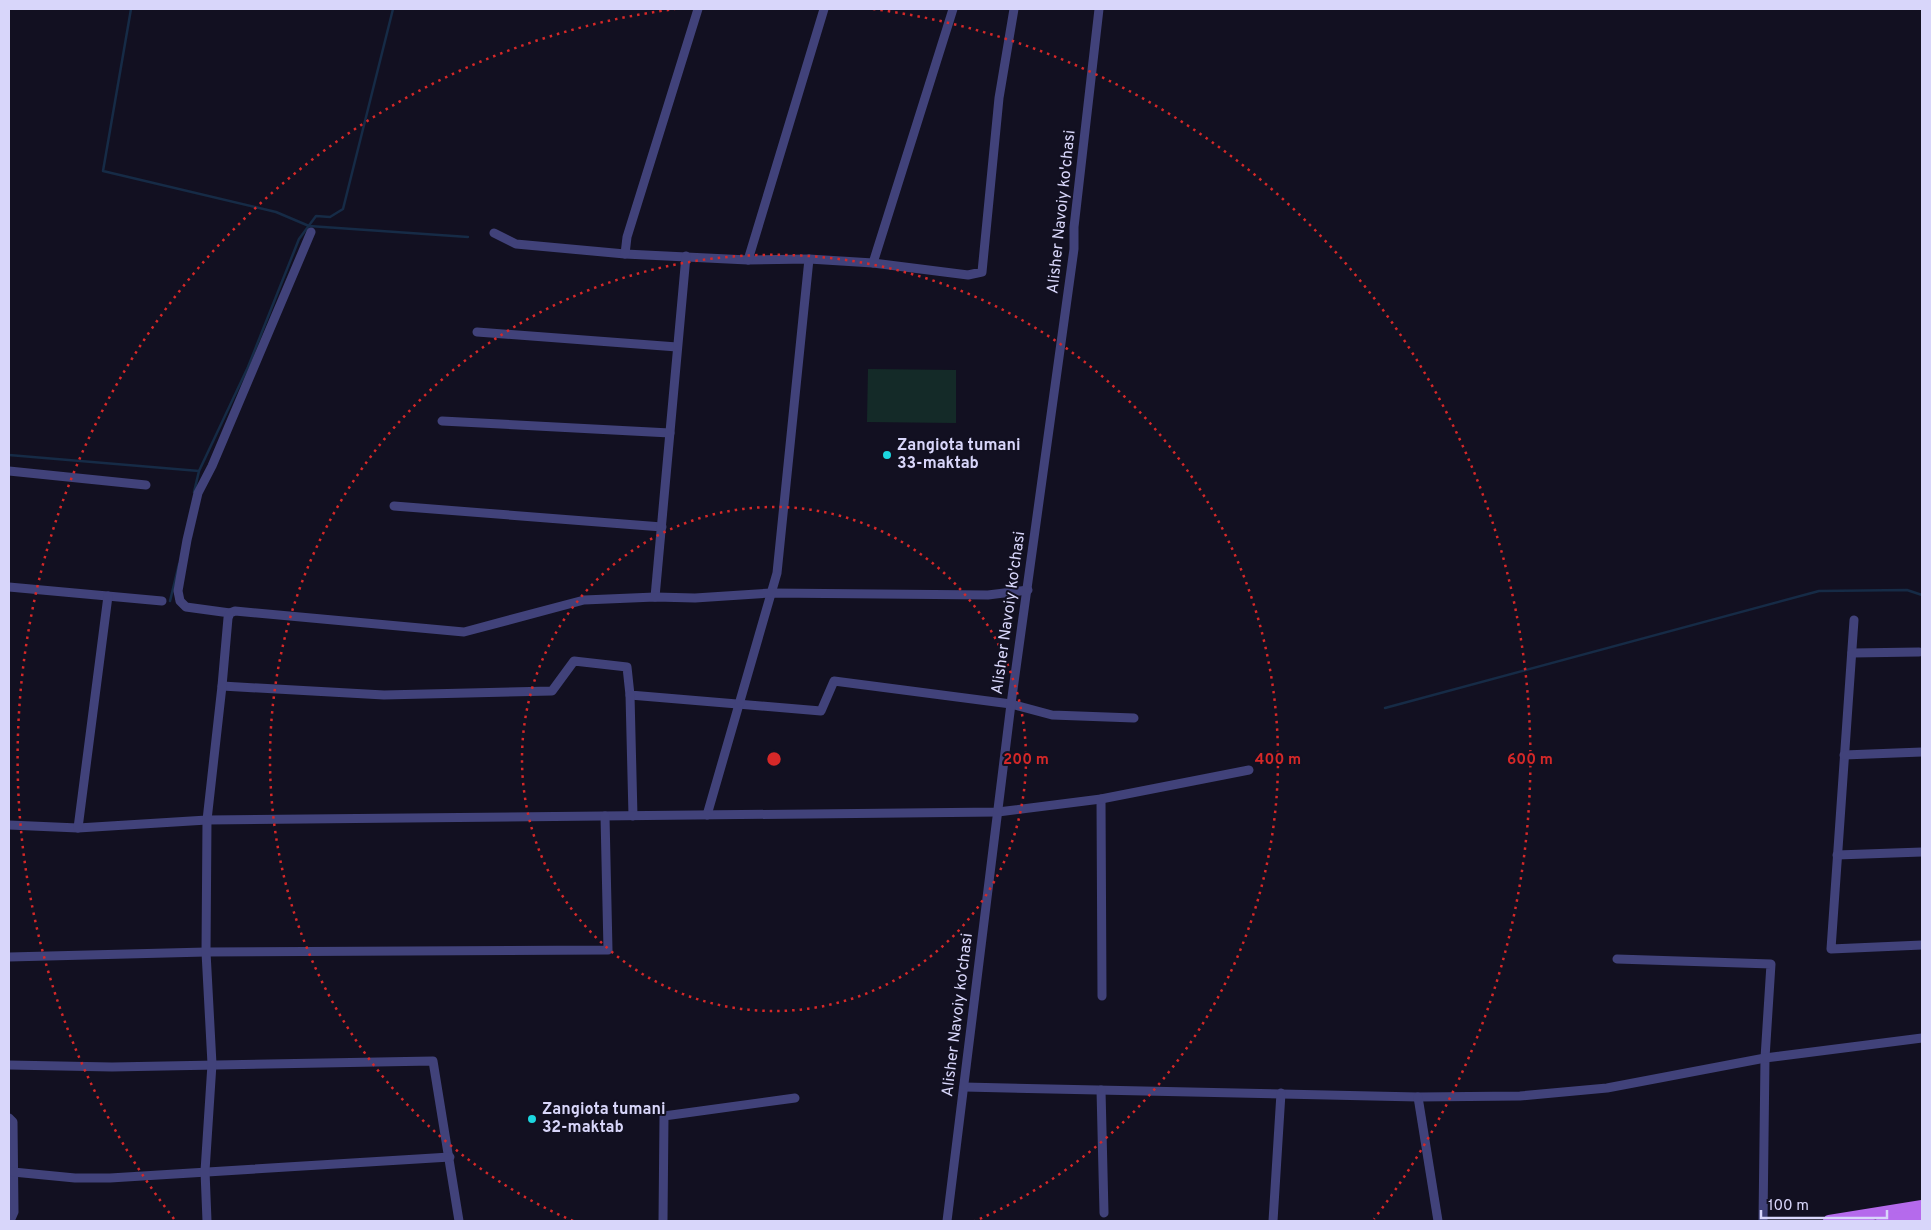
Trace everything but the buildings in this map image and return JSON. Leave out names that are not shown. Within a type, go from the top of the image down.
[{"type":"main road","points":[[1829,1221],[1922,1206]]},
{"type":"main road","points":[[1885,1221],[1922,1215]]},
{"type":"street","points":[[625,254],[627,237],[698,9]]},
{"type":"street","points":[[748,260],[824,9]]},
{"type":"street","points":[[873,263],[953,9]]},
{"type":"street","points":[[494,233],[516,244],[625,254],[748,260],[809,259],[873,263],[968,275],[982,272],[999,98],[1014,9]]},
{"type":"street","name":"Alisher Navoiy ko'chasi","points":[[947,1221],[1011,704],[1074,249],[1074,227],[1098,9]]},
{"type":"street","points":[[311,232],[212,466],[198,493],[178,591],[180,601],[186,607],[230,613],[235,611],[464,632],[584,600],[655,596],[695,598],[771,593],[988,595],[1028,590]]},
{"type":"street","points":[[655,596],[686,256]]},
{"type":"street","points":[[707,815],[777,573],[809,259]]},
{"type":"street","points":[[477,332],[677,347]]},
{"type":"street","points":[[442,421],[670,432]]},
{"type":"street","points":[[9,471],[146,485]]},
{"type":"street","points":[[394,506],[662,527]]},
{"type":"street","points":[[9,587],[162,601]]},
{"type":"street","points":[[78,828],[108,596]]},
{"type":"street","points":[[207,1221],[205,1171],[212,1064],[206,952],[207,820],[230,613]]},
{"type":"street","points":[[1854,620],[1831,949],[1922,945]]},
{"type":"street","points":[[1852,653],[1919,652]]},
{"type":"street","points":[[222,686],[384,695],[552,691],[574,661],[627,667],[630,695],[633,816]]},
{"type":"street","points":[[630,695],[821,711],[834,681],[1011,704],[1052,715],[1134,718]]},
{"type":"street","points":[[1844,755],[1922,752]]},
{"type":"street","points":[[9,825],[78,828],[207,820],[998,812],[1101,799],[1249,770]]},
{"type":"street","points":[[1101,799],[1102,996]]},
{"type":"street","points":[[9,957],[206,952],[608,950],[605,816]]},
{"type":"street","points":[[1837,855],[1922,852]]},
{"type":"street","points":[[1617,959],[1772,964],[1765,1058],[1763,1221]]},
{"type":"street","points":[[964,1087],[1418,1097],[1520,1096],[1607,1088],[1765,1058],[1922,1038]]},
{"type":"street","points":[[9,1065],[112,1068],[432,1060],[450,1157],[459,1221]]},
{"type":"street","points":[[1101,1090],[1104,1214]]},
{"type":"street","points":[[1273,1221],[1281,1094]]},
{"type":"street","points":[[1418,1097],[1438,1221]]},
{"type":"street","points":[[663,1221],[664,1116],[795,1098]]},
{"type":"street","points":[[9,1118],[13,1122],[11,1175],[14,1212],[10,1221]]},
{"type":"street","points":[[11,1175],[110,1178],[450,1157]]},
{"type":"green space","points":[[868,369],[956,370],[956,423],[867,422]]},
{"type":"waterway","points":[[131,9],[103,171],[276,212],[309,226],[468,237]]},
{"type":"waterway","points":[[194,492],[199,471],[248,367],[299,239],[316,216],[330,217],[343,209],[393,9]]},
{"type":"waterway","points":[[9,455],[199,471]]},
{"type":"waterway","points":[[170,601],[179,564]]},
{"type":"waterway","points":[[1385,708],[1819,591],[1907,590],[1922,595]]},
{"type":"place","name":"Zangiota tumani 33-maktab","points":[[887,455]]},
{"type":"place","name":"Zangiota tumani 32-maktab","points":[[532,1119]]}]
